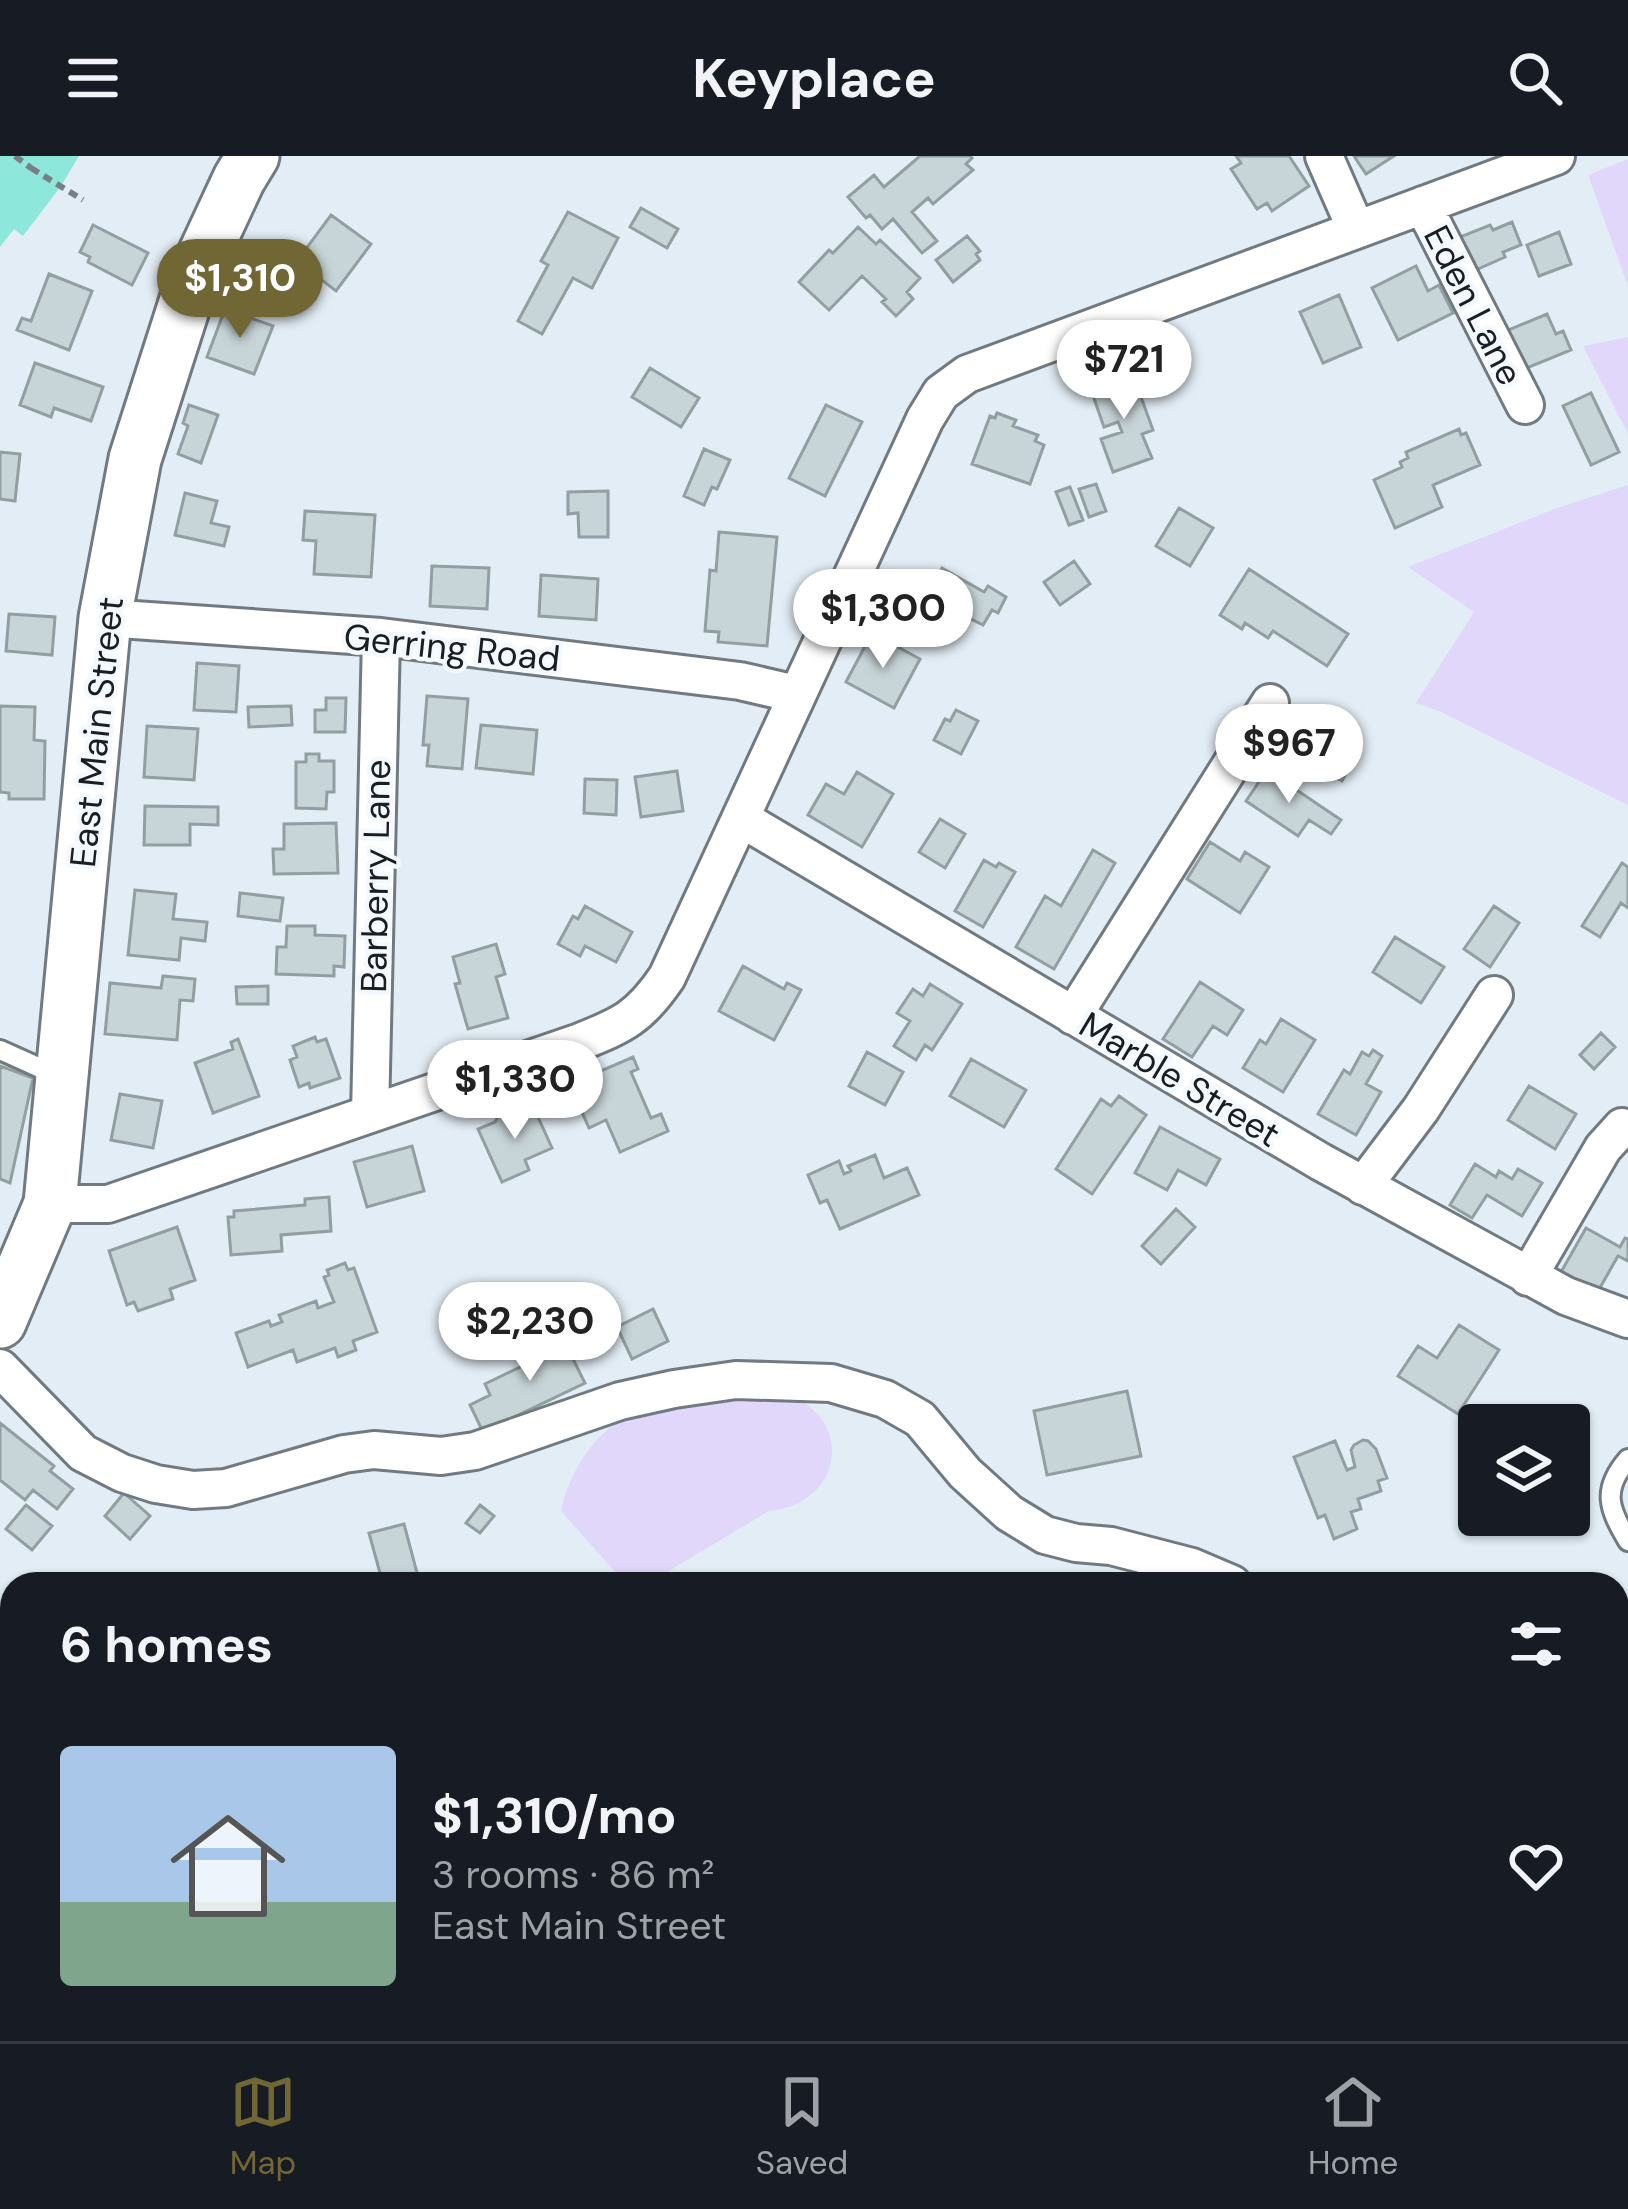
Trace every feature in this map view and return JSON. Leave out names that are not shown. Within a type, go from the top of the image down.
[{"type":"main road","name":"East Main Street","points":[[3,1307],[50,1204],[105,618],[135,460],[193,278],[253,156]]},
{"type":"street","points":[[1324,156],[1356,229]]},
{"type":"street","points":[[50,1204],[108,1204],[580,1042],[614,1029],[648,1006],[667,977],[941,393],[967,374],[1556,156]]},
{"type":"street","name":"Eden Lane","points":[[1423,206],[1525,405]]},
{"type":"street","name":"Gerring Road","points":[[105,618],[381,637],[740,681],[796,694]]},
{"type":"street","name":"Barberry Lane","points":[[370,1114],[381,637]]},
{"type":"street","points":[[1073,1016],[1270,703]]},
{"type":"street","name":"Marble Street","points":[[742,819],[1363,1186],[1566,1296],[1628,1318]]},
{"type":"street","points":[[1363,1186],[1494,995]]},
{"type":"street","points":[[1528,1276],[1603,1148],[1622,1127]]},
{"type":"street","points":[[0,1368],[83,1453],[139,1479],[193,1490],[226,1488],[359,1452],[441,1456],[476,1451],[620,1401],[674,1389],[736,1380],[831,1383],[885,1399],[920,1419],[965,1473],[1009,1513],[1045,1534],[1111,1546],[1204,1572]]},
{"type":"lane","points":[[0,1050],[62,1078]]},
{"type":"lane","points":[[1628,1459],[1610,1490],[1616,1520],[1628,1541]]},
{"type":"path","points":[[15,156],[40,175]]},
{"type":"path","points":[[31,168],[83,200]]},
{"type":"shaded area","points":[[0,156],[79,156],[23,236],[14,229],[0,247]]},
{"type":"shaded area","points":[[1628,159],[1628,286],[1588,175]]},
{"type":"shaded area","points":[[1628,337],[1628,434],[1583,346]]},
{"type":"shaded area","points":[[1628,485],[1628,805],[1416,703],[1474,612],[1408,567]]},
{"type":"shaded area","points":[[681,1394],[800,1400],[818,1414],[828,1431],[830,1466],[809,1496],[769,1511],[667,1572],[615,1572],[561,1511],[576,1470],[593,1445],[632,1412]]},
{"type":"building","points":[[920,156],[970,156],[966,164],[973,170],[933,204],[928,198],[912,212],[937,241],[922,253],[893,219],[882,229],[848,197],[874,175],[884,187]]},
{"type":"building","points":[[1236,156],[1289,156],[1309,186],[1272,211],[1267,203],[1257,209],[1231,169],[1241,163]]},
{"type":"building","points":[[1354,156],[1394,156],[1366,174]]},
{"type":"building","points":[[641,208],[678,229],[667,248],[630,227]]},
{"type":"building","points":[[568,212],[618,238],[592,288],[573,278],[542,334],[518,321],[548,265],[541,261]]},
{"type":"building","points":[[331,215],[371,244],[336,291],[297,261]]},
{"type":"building","points":[[1512,222],[1521,245],[1469,273],[1455,239]]},
{"type":"building","points":[[93,225],[148,253],[132,285],[88,262],[90,257],[80,252]]},
{"type":"building","points":[[858,227],[876,244],[880,240],[920,278],[907,292],[913,299],[896,316],[862,276],[829,310],[799,282]]},
{"type":"building","points":[[1559,232],[1571,264],[1539,276],[1527,245]]},
{"type":"building","points":[[967,236],[980,251],[976,254],[980,260],[953,282],[936,260]]},
{"type":"building","points":[[1416,266],[1428,291],[1439,285],[1453,313],[1398,340],[1372,288]]},
{"type":"building","points":[[49,274],[92,291],[69,350],[17,330],[22,318],[31,321]]},
{"type":"building","points":[[1339,295],[1361,347],[1323,363],[1300,312]]},
{"type":"building","points":[[225,309],[273,326],[254,374],[207,357]]},
{"type":"building","points":[[1547,314],[1556,334],[1563,331],[1571,350],[1522,370],[1506,331]]},
{"type":"building","points":[[35,363],[103,387],[91,421],[54,408],[51,417],[20,405]]},
{"type":"building","points":[[650,368],[699,398],[681,427],[632,397]]},
{"type":"building","points":[[1133,375],[1153,430],[1142,434],[1152,458],[1113,472],[1101,439],[1122,432],[1118,422],[1104,427],[1091,390]]},
{"type":"building","points":[[1591,393],[1619,452],[1591,465],[1563,406]]},
{"type":"building","points":[[189,405],[218,415],[201,463],[178,454],[188,426],[183,423]]},
{"type":"building","points":[[826,405],[862,422],[825,496],[789,478]]},
{"type":"building","points":[[997,413],[1016,420],[1013,426],[1038,435],[1035,441],[1044,445],[1030,484],[972,464],[990,416],[995,418]]},
{"type":"building","points":[[1459,429],[1461,435],[1466,433],[1480,465],[1433,485],[1442,507],[1395,528],[1374,480],[1402,467],[1406,452]]},
{"type":"building","points":[[704,449],[730,460],[704,505],[684,496]]},
{"type":"building","points":[[0,452],[20,454],[15,501],[0,499]]},
{"type":"building","points":[[1096,484],[1106,511],[1089,517],[1079,489]]},
{"type":"building","points":[[1070,487],[1083,520],[1069,525],[1056,492]]},
{"type":"building","points":[[608,491],[608,537],[579,537],[578,513],[568,514],[568,492]]},
{"type":"building","points":[[185,493],[217,501],[211,523],[229,527],[224,546],[175,535]]},
{"type":"building","points":[[1179,508],[1213,528],[1190,566],[1156,546]]},
{"type":"building","points":[[305,511],[375,515],[371,577],[314,574],[316,541],[303,540]]},
{"type":"building","points":[[719,532],[777,537],[767,646],[718,642],[719,632],[705,631]]},
{"type":"building","points":[[1074,561],[1090,584],[1060,605],[1044,582]]},
{"type":"building","points":[[432,566],[489,568],[487,609],[430,606]]},
{"type":"building","points":[[942,568],[984,592],[988,586],[1006,597],[998,613],[992,610],[983,625],[969,618],[960,633],[919,611]]},
{"type":"building","points":[[1249,569],[1348,634],[1327,666],[1273,631],[1268,638],[1220,615]]},
{"type":"building","points":[[541,575],[598,579],[596,620],[539,616]]},
{"type":"building","points":[[9,614],[55,617],[52,655],[6,651]]},
{"type":"building","points":[[872,633],[920,659],[894,708],[846,682]]},
{"type":"building","points":[[197,663],[239,666],[236,712],[194,710]]},
{"type":"building","points":[[427,696],[468,699],[462,769],[427,766],[429,745],[423,745]]},
{"type":"building","points":[[326,698],[346,698],[345,732],[315,732],[315,710],[326,710]]},
{"type":"building","points":[[0,706],[35,707],[34,740],[45,741],[44,799],[9,799],[9,793],[0,792]]},
{"type":"building","points":[[291,706],[292,725],[249,727],[248,707]]},
{"type":"building","points":[[956,710],[978,721],[961,754],[934,740]]},
{"type":"building","points":[[1305,716],[1342,737],[1332,755],[1351,764],[1342,781],[1286,750]]},
{"type":"building","points":[[481,725],[537,730],[533,774],[476,768]]},
{"type":"building","points":[[147,726],[198,729],[194,780],[144,777]]},
{"type":"building","points":[[306,754],[319,754],[319,761],[334,761],[334,792],[327,792],[326,809],[296,808],[296,762],[306,762]]},
{"type":"building","points":[[1267,770],[1341,820],[1331,834],[1309,820],[1298,836],[1246,801]]},
{"type":"building","points":[[677,771],[683,811],[641,817],[635,777]]},
{"type":"building","points":[[857,772],[893,794],[862,847],[808,815],[826,784],[844,794]]},
{"type":"building","points":[[585,779],[617,780],[616,815],[584,813]]},
{"type":"building","points":[[145,806],[218,807],[218,825],[190,824],[190,845],[144,845]]},
{"type":"building","points":[[940,819],[965,834],[945,868],[919,852]]},
{"type":"building","points":[[336,823],[338,873],[274,874],[273,849],[284,849],[284,824]]},
{"type":"building","points":[[1210,842],[1240,861],[1245,852],[1269,867],[1240,913],[1187,879]]},
{"type":"building","points":[[1093,850],[1115,863],[1054,969],[1016,947],[1045,896],[1061,906]]},
{"type":"building","points":[[984,860],[1015,872],[983,927],[955,911]]},
{"type":"building","points":[[1622,863],[1628,867],[1628,908],[1621,903],[1600,937],[1582,926]]},
{"type":"building","points":[[135,890],[176,894],[173,919],[207,922],[205,941],[181,938],[179,960],[128,955]]},
{"type":"building","points":[[240,893],[283,898],[280,921],[238,916]]},
{"type":"building","points":[[585,906],[632,932],[616,962],[585,946],[580,956],[558,944],[573,916],[578,919]]},
{"type":"building","points":[[1494,906],[1519,923],[1490,967],[1464,949]]},
{"type":"building","points":[[287,926],[315,926],[315,935],[345,936],[344,967],[334,966],[334,976],[276,974],[277,947],[286,947]]},
{"type":"building","points":[[1395,937],[1444,967],[1421,1003],[1373,972]]},
{"type":"building","points":[[496,944],[505,974],[496,977],[508,1018],[468,1029],[453,957]]},
{"type":"building","points":[[743,966],[784,989],[787,983],[801,990],[774,1040],[719,1011]]},
{"type":"building","points":[[163,976],[195,979],[193,1001],[180,1000],[177,1040],[105,1034],[110,983],[161,988]]},
{"type":"building","points":[[1200,982],[1243,1010],[1227,1035],[1213,1026],[1192,1057],[1163,1039]]},
{"type":"building","points":[[930,984],[962,1004],[932,1050],[925,1045],[916,1060],[894,1046],[910,1021],[897,1013],[913,989],[923,996]]},
{"type":"building","points":[[268,986],[268,1004],[237,1004],[236,987]]},
{"type":"building","points":[[1281,1019],[1315,1040],[1283,1092],[1243,1068],[1260,1040],[1266,1044]]},
{"type":"building","points":[[1601,1033],[1615,1047],[1594,1069],[1580,1055]]},
{"type":"building","points":[[315,1037],[317,1042],[326,1039],[340,1078],[299,1087],[290,1060],[297,1057],[293,1046]]},
{"type":"building","points":[[238,1039],[259,1096],[213,1113],[195,1063],[233,1049],[231,1042]]},
{"type":"building","points":[[1373,1050],[1382,1056],[1366,1084],[1381,1092],[1356,1135],[1318,1114],[1344,1070],[1350,1074],[1362,1052],[1369,1056]]},
{"type":"building","points":[[867,1052],[903,1072],[885,1105],[849,1086]]},
{"type":"building","points":[[633,1057],[638,1069],[631,1072],[651,1118],[661,1114],[668,1131],[620,1152],[606,1120],[589,1128],[573,1092],[592,1085],[589,1076]]},
{"type":"building","points":[[971,1059],[1026,1090],[1004,1127],[950,1096]]},
{"type":"building","points":[[0,1066],[33,1078],[10,1183],[0,1179]]},
{"type":"building","points":[[1529,1086],[1576,1114],[1555,1149],[1508,1120]]},
{"type":"building","points":[[120,1094],[162,1101],[153,1148],[111,1140]]},
{"type":"building","points":[[1119,1096],[1146,1115],[1092,1194],[1056,1169],[1101,1099],[1111,1106]]},
{"type":"building","points":[[533,1106],[552,1148],[525,1160],[529,1170],[502,1182],[478,1129],[495,1122],[500,1113],[510,1115]]},
{"type":"building","points":[[1160,1127],[1220,1159],[1206,1185],[1178,1170],[1167,1190],[1135,1173]]},
{"type":"building","points":[[412,1146],[424,1191],[367,1207],[354,1162]]},
{"type":"building","points":[[875,1155],[884,1178],[907,1168],[919,1195],[840,1229],[827,1200],[820,1203],[808,1175],[839,1161],[844,1174],[851,1171],[848,1166]]},
{"type":"building","points":[[1475,1164],[1496,1177],[1499,1171],[1512,1179],[1518,1169],[1542,1183],[1522,1216],[1487,1195],[1472,1218],[1450,1205]]},
{"type":"building","points":[[329,1197],[331,1231],[281,1235],[282,1251],[231,1255],[228,1217],[234,1217],[234,1211],[305,1205],[305,1199]]},
{"type":"building","points":[[1176,1209],[1195,1227],[1161,1264],[1142,1246]]},
{"type":"building","points":[[177,1227],[195,1280],[170,1289],[173,1299],[138,1311],[134,1302],[127,1305],[109,1251]]},
{"type":"building","points":[[1586,1228],[1620,1247],[1628,1239],[1628,1261],[1618,1256],[1597,1293],[1561,1272]]},
{"type":"building","points":[[345,1263],[348,1270],[354,1268],[377,1332],[353,1341],[356,1350],[338,1357],[335,1348],[297,1362],[293,1350],[248,1367],[236,1333],[269,1321],[271,1326],[282,1322],[279,1315],[316,1301],[318,1308],[334,1302],[324,1277],[329,1275],[327,1270]]},
{"type":"building","points":[[653,1309],[668,1341],[632,1359],[617,1327]]},
{"type":"building","points":[[1459,1325],[1499,1350],[1464,1404],[1458,1404],[1458,1414],[1398,1376],[1418,1346],[1437,1358]]},
{"type":"building","points":[[558,1329],[585,1383],[483,1432],[470,1405],[490,1395],[485,1384],[541,1357],[533,1341]]},
{"type":"building","points":[[1127,1391],[1141,1456],[1047,1475],[1034,1411]]},
{"type":"building","points":[[0,1423],[54,1466],[50,1471],[73,1489],[57,1509],[33,1490],[25,1500],[0,1480]]},
{"type":"building","points":[[1363,1440],[1376,1449],[1387,1478],[1378,1481],[1381,1491],[1358,1499],[1361,1509],[1351,1512],[1357,1529],[1334,1539],[1325,1515],[1318,1518],[1294,1457],[1335,1441],[1347,1470],[1355,1467],[1351,1450]]},
{"type":"building","points":[[124,1493],[150,1516],[130,1539],[105,1516]]},
{"type":"building","points":[[26,1505],[52,1526],[32,1550],[6,1529]]},
{"type":"building","points":[[480,1505],[494,1516],[480,1533],[466,1523]]},
{"type":"building","points":[[404,1524],[417,1572],[380,1572],[369,1533]]}]
